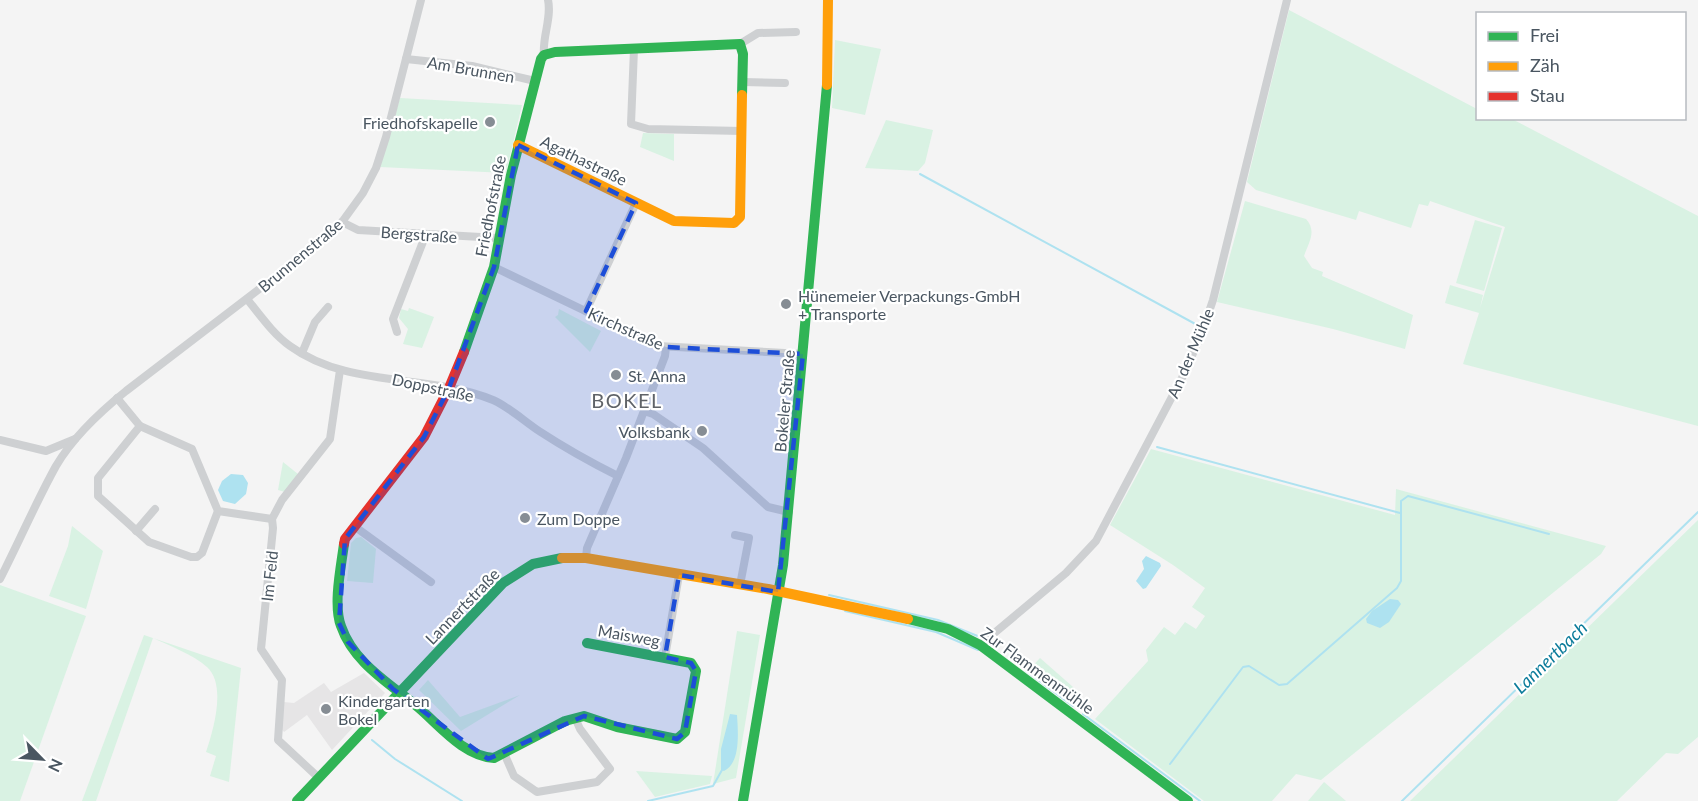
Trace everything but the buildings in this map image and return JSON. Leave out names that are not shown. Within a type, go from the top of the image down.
[{"type":"street","name":"Brunnenstraße","points":[[0,579],[57,465],[75,439],[117,398],[318,244],[342,222],[363,193],[376,168],[385,142],[421,0]]},
{"type":"street","points":[[548,0],[550,7],[543,42],[544,55],[555,52],[740,44],[758,33],[796,32]]},
{"type":"street","name":"Bokeler Straße","points":[[743,801],[789,512],[827,84],[828,0]]},
{"type":"street","name":"An der Mühle","points":[[980,645],[1066,573],[1096,541],[1184,374],[1213,300],[1287,0]]},
{"type":"street","points":[[634,49],[631,124],[648,129],[742,131],[743,54],[740,44]]},
{"type":"street","name":"Friedhofstraße","points":[[504,753],[488,759],[452,737],[393,689],[348,642],[339,623],[342,554],[345,539],[424,437],[449,388],[494,267],[518,145],[544,55]]},
{"type":"street","name":"Am Brunnen","points":[[406,59],[472,66],[535,81]]},
{"type":"street","points":[[742,82],[786,83]]},
{"type":"street","name":"Agathastraße","points":[[518,145],[674,220],[734,223],[740,217],[742,131]]},
{"type":"street","name":"Agathastraße","points":[[586,311],[636,203]]},
{"type":"street","name":"Bergstraße","points":[[342,222],[358,230],[498,238]]},
{"type":"street","points":[[397,332],[393,319],[426,234]]},
{"type":"street","name":"Kirchstraße","points":[[494,267],[658,346],[803,354]]},
{"type":"street","name":"Doppstraße","points":[[247,299],[280,338],[319,362],[340,370],[449,388],[494,400],[577,456],[618,476]]},
{"type":"street","points":[[302,353],[315,322],[328,307]]},
{"type":"street","points":[[586,558],[587,548],[644,411],[665,356],[666,347]]},
{"type":"street","name":"Im Feld","points":[[319,778],[278,741],[282,680],[261,649],[272,519],[282,500],[330,439],[340,370]]},
{"type":"street","points":[[117,398],[140,426],[192,448],[218,512],[202,553],[197,557],[149,542],[98,496],[99,478],[140,426]]},
{"type":"street","points":[[644,411],[653,414],[702,448],[768,507],[789,512]]},
{"type":"street","name":"Brunnenstraße","points":[[46,452],[75,439]]},
{"type":"street","points":[[0,440],[46,452],[54,458],[57,465]]},
{"type":"street","points":[[136,531],[155,509]]},
{"type":"street","points":[[218,512],[272,519]]},
{"type":"street","points":[[354,526],[431,582]]},
{"type":"street","points":[[735,535],[749,538],[740,585]]},
{"type":"street","name":"Lannertstraße","points":[[297,801],[503,583],[519,570],[549,558],[586,558],[778,592]]},
{"type":"street","points":[[665,657],[679,575]]},
{"type":"street","name":"Zur Flammenmühle","points":[[778,592],[948,629],[980,645],[1188,801]]},
{"type":"street","name":"Maisweg","points":[[576,720],[584,716],[617,727],[677,739],[685,732],[696,671],[691,663],[587,643]]},
{"type":"street","points":[[576,720],[580,729],[610,769],[597,782],[537,792],[513,776],[504,753],[565,721],[576,720]]},
{"type":"highlighted area","points":[[518,145],[636,203],[586,311],[666,347],[803,354],[778,592],[679,575],[665,657],[691,663],[696,671],[685,732],[677,739],[584,716],[488,759],[393,689],[348,642],[339,623],[345,539],[424,437],[449,388],[494,267]]},
{"type":"shaded area","name":"Kindergarten Bokel","points":[[364,673],[385,693],[332,750],[307,715],[284,732],[281,728],[284,702],[294,703],[324,683],[331,692]]},
{"type":"green space","points":[[1289,10],[1476,108],[1476,120],[1514,120],[1698,216],[1698,426],[1463,364],[1479,313],[1445,303],[1450,285],[1483,295],[1480,308],[1505,227],[1430,201],[1428,206],[1419,204],[1411,228],[1359,211],[1356,220],[1256,190],[1247,182]]},
{"type":"green space","points":[[835,40],[881,49],[865,115],[832,108]]},
{"type":"green space","points":[[400,98],[522,105],[506,173],[380,167]]},
{"type":"green space","points":[[886,120],[933,130],[925,163],[918,171],[865,168]]},
{"type":"green space","points":[[643,133],[674,134],[674,161],[640,147]]},
{"type":"green space","points":[[1245,201],[1306,219],[1312,232],[1304,256],[1312,268],[1323,272],[1322,276],[1413,315],[1405,349],[1333,329],[1217,302]]},
{"type":"green space","points":[[1475,220],[1502,228],[1484,291],[1456,283]]},
{"type":"green space","points":[[409,308],[434,317],[422,348],[403,344],[408,329],[399,318],[401,309],[408,311]]},
{"type":"green space","points":[[559,309],[601,331],[590,352],[555,317]]},
{"type":"green space","points":[[1151,449],[1395,515],[1396,489],[1606,546],[1601,554],[1321,780],[1296,774],[1272,801],[1204,801],[1095,719],[1148,661],[1146,650],[1164,627],[1175,635],[1185,622],[1196,629],[1205,616],[1192,607],[1205,588],[1110,525]]},
{"type":"green space","points":[[283,462],[298,474],[285,492],[278,490]]},
{"type":"green space","points":[[1698,520],[1698,737],[1678,754],[1666,753],[1617,801],[1410,801]]},
{"type":"green space","points":[[72,526],[103,551],[86,609],[49,596],[68,546]]},
{"type":"green space","points":[[361,537],[376,549],[373,583],[347,581],[351,543]]},
{"type":"green space","points":[[0,585],[86,616],[20,801],[0,801]]},
{"type":"green space","points":[[737,631],[760,635],[736,778],[713,784]]},
{"type":"green space","points":[[144,635],[153,638],[96,801],[82,801]]},
{"type":"green space","points":[[154,638],[241,668],[229,782],[210,776],[216,756],[206,752],[217,708],[213,675],[195,658]]},
{"type":"green space","points":[[1040,658],[1081,694],[1074,704],[1029,670]]},
{"type":"green space","points":[[428,680],[460,717],[520,695],[461,731],[419,690]]},
{"type":"green space","points":[[636,771],[712,776],[710,784],[655,797]]},
{"type":"green space","points":[[1324,782],[1346,801],[1308,801]]},
{"type":"water","points":[[231,474],[243,475],[248,483],[246,494],[235,504],[223,501],[218,490],[222,481]]},
{"type":"water","points":[[1146,556],[1160,563],[1161,566],[1143,589],[1136,581],[1144,569],[1142,561]]},
{"type":"water","points":[[1390,599],[1398,600],[1401,604],[1389,622],[1380,628],[1367,623],[1366,619],[1372,611]]},
{"type":"water","points":[[730,714],[737,715],[737,746],[733,761],[724,771],[721,770],[721,749]]},
{"type":"waterway","points":[[920,174],[1199,326]]},
{"type":"waterway","points":[[1157,447],[1400,513]]},
{"type":"waterway","points":[[1170,764],[1243,667],[1249,666],[1279,685],[1287,684],[1397,588],[1401,581],[1401,501],[1408,496],[1549,534]]},
{"type":"waterway","name":"Lannertbach","points":[[1402,801],[1698,512]]},
{"type":"waterway","points":[[829,595],[938,620],[980,637]]},
{"type":"waterway","points":[[845,611],[936,632],[978,650]]},
{"type":"waterway","points":[[1026,671],[1073,706]]},
{"type":"waterway","points":[[1083,714],[1200,801]]},
{"type":"waterway","points":[[372,740],[395,759],[462,801]]},
{"type":"waterway","points":[[648,801],[713,786],[722,770]]},
{"type":"traffic: fast","points":[[464,352],[494,267],[511,175],[541,59],[544,55],[555,52],[740,44],[743,54],[742,95]]},
{"type":"traffic: fast","points":[[743,801],[783,565],[827,85]]},
{"type":"traffic: fast","points":[[344,544],[338,586],[338,608],[341,626],[347,639],[374,672],[454,739],[473,752],[494,758],[565,721],[584,716],[617,727],[677,739],[685,732],[696,671],[691,663],[587,643]]},
{"type":"traffic: fast","points":[[297,801],[503,583],[533,564],[562,558]]},
{"type":"traffic: fast","points":[[908,619],[948,629],[980,645],[1188,801]]},
{"type":"traffic: slow","points":[[827,85],[828,0]]},
{"type":"traffic: slow","points":[[518,145],[674,221],[734,223],[740,217],[742,95]]},
{"type":"traffic: slow","points":[[562,558],[586,558],[768,589],[908,619]]},
{"type":"traffic: jam","points":[[344,544],[345,539],[424,437],[464,352]]},
{"type":"place","name":"Friedhofskapelle","points":[[490,122]]},
{"type":"place","name":"Hünemeier Verpackungs-GmbH + Transporte","points":[[786,304]]},
{"type":"place","name":"St. Anna","points":[[616,375]]},
{"type":"place","name":"Volksbank","points":[[702,431]]},
{"type":"place","name":"Zum Doppe","points":[[525,518]]},
{"type":"place","name":"Kindergarten Bokel","points":[[326,709]]},
{"type":"district","name":"BOKEL","points":[[627,400]]}]
